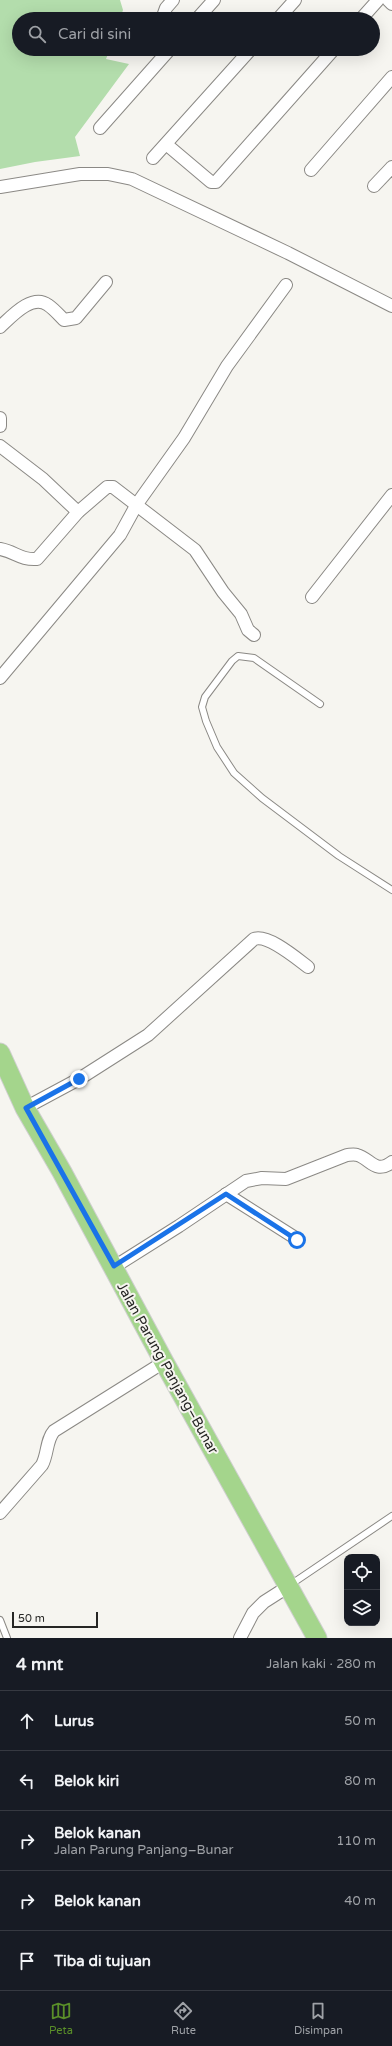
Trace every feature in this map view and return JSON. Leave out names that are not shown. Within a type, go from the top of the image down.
[{"type":"main road","name":"Jalan Parung Panjang–Bunar","points":[[0,1053],[26,1108],[114,1266],[164,1362],[317,1638]]},
{"type":"street","points":[[165,12],[173,0]]},
{"type":"street","points":[[203,12],[214,0]]},
{"type":"street","points":[[284,12],[295,0]]},
{"type":"street","points":[[367,12],[378,0]]},
{"type":"street","points":[[388,0],[392,4]]},
{"type":"street","points":[[100,128],[162,56]]},
{"type":"street","points":[[153,158],[245,56]]},
{"type":"street","points":[[166,144],[211,182],[216,182],[328,56]]},
{"type":"street","points":[[311,170],[392,77]]},
{"type":"street","points":[[374,186],[392,167]]},
{"type":"street","points":[[0,187],[80,174],[108,174],[132,179],[288,253],[392,306]]},
{"type":"street","points":[[0,327],[29,304],[36,302],[47,304],[64,320],[76,318],[106,282]]},
{"type":"street","points":[[0,678],[120,535],[137,504],[184,438],[227,366],[286,285]]},
{"type":"street","points":[[0,418],[0,426]]},
{"type":"street","points":[[0,446],[43,479],[78,512]]},
{"type":"street","points":[[0,549],[10,550],[25,560],[37,559],[78,512],[110,486],[137,504],[195,550],[223,592],[241,614],[248,630],[254,635]]},
{"type":"street","points":[[312,597],[392,495]]},
{"type":"street","points":[[26,1108],[79,1079],[148,1036],[254,939],[260,937],[268,940],[308,967]]},
{"type":"street","points":[[114,1266],[246,1181],[262,1178],[286,1179],[346,1155],[357,1155],[376,1167],[387,1166],[392,1162]]},
{"type":"street","points":[[226,1194],[297,1240]]},
{"type":"street","points":[[0,1513],[42,1465],[50,1436],[54,1431],[164,1362]]},
{"type":"street","points":[[240,1638],[253,1613],[264,1602],[289,1586]]},
{"type":"lane","points":[[320,704],[254,658],[238,656],[232,661],[205,698],[202,707],[217,747],[234,773],[262,798],[339,856],[392,890]]},
{"type":"lane","points":[[289,1586],[392,1516]]},
{"type":"lane","points":[[0,1620],[7,1638]]},
{"type":"green space","points":[[0,0],[120,0],[122,12],[12,12],[12,56],[107,56],[106,59],[129,64],[75,137],[80,156],[35,162],[0,169]]},
{"type":"route","points":[[79,1079],[26,1108],[114,1266],[179,1226],[226,1194],[297,1240]]}]
